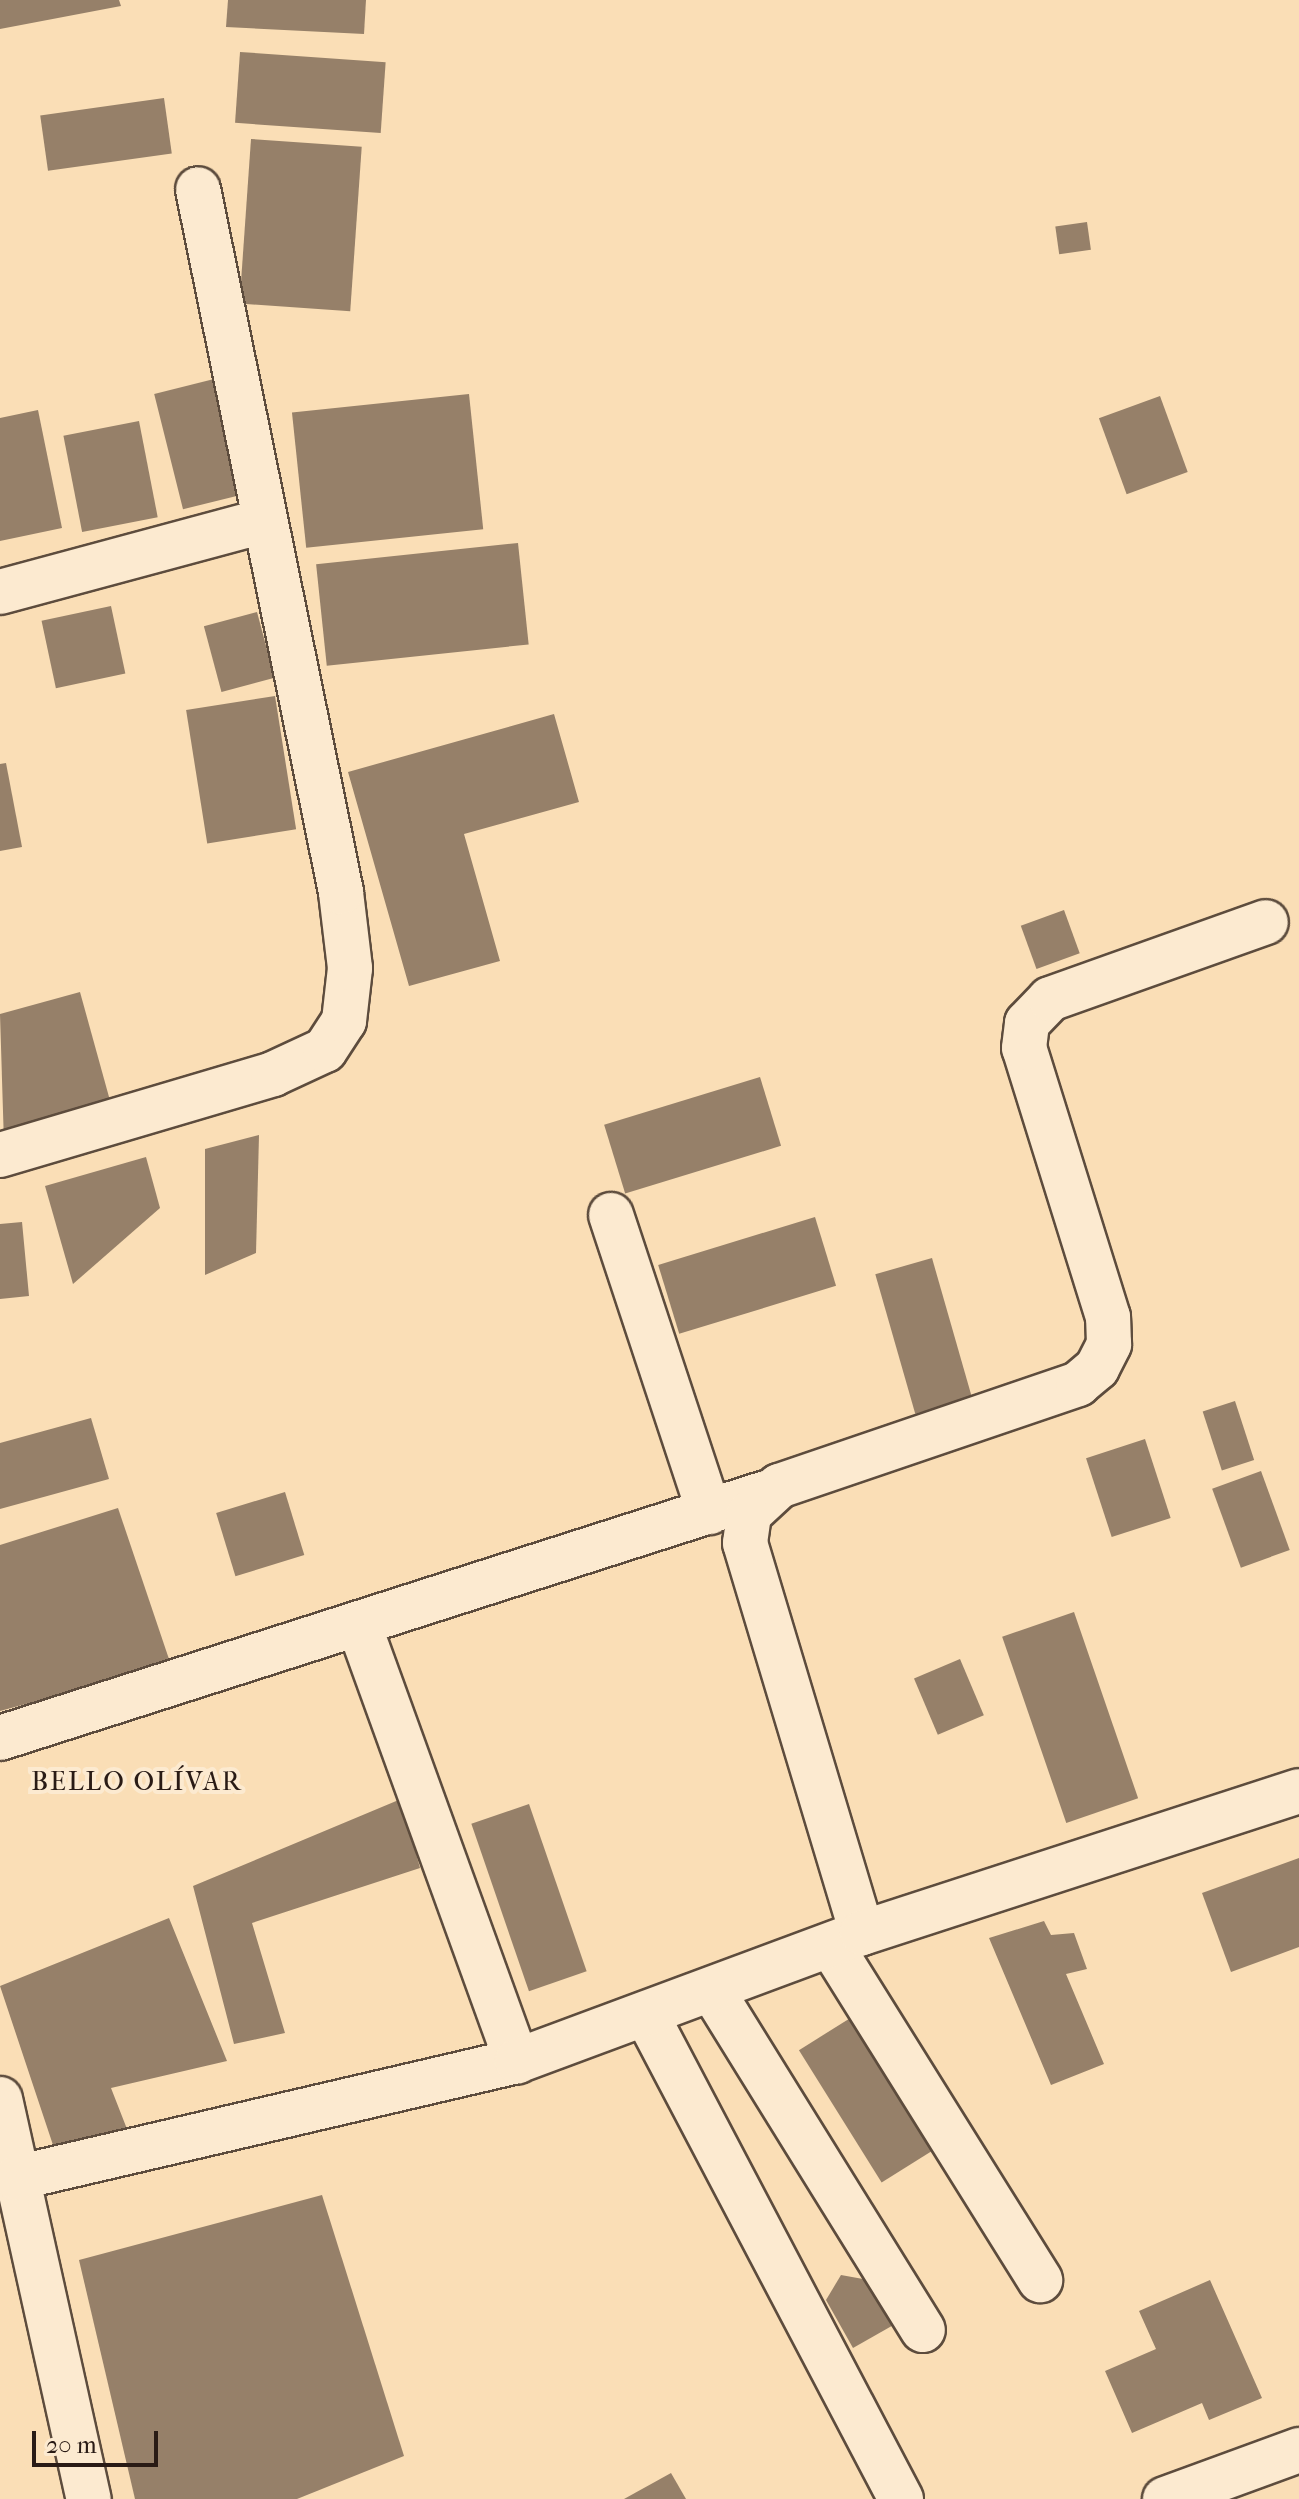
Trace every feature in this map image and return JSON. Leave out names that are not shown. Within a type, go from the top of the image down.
[{"type":"street","points":[[0,1155],[273,1074],[325,1050],[344,1021],[350,968],[341,892],[263,521],[198,189]]},
{"type":"street","points":[[0,592],[263,521]]},
{"type":"street","points":[[0,1738],[360,1628],[766,1493],[1078,1384],[1097,1368],[1109,1344],[1108,1317],[1024,1048],[1027,1023],[1050,999],[1266,922]]},
{"type":"street","points":[[611,1215],[709,1512]]},
{"type":"street","points":[[766,1493],[749,1514],[745,1543],[847,1940],[1040,2280]]},
{"type":"street","points":[[360,1628],[418,1797],[517,2061]]},
{"type":"street","points":[[16,2178],[517,2061],[847,1940],[1299,1791]]},
{"type":"street","points":[[712,1990],[923,2330]]},
{"type":"street","points":[[646,2014],[901,2499]]},
{"type":"street","points":[[0,2099],[89,2499]]},
{"type":"street","points":[[1165,2499],[1299,2450]]},
{"type":"building","points":[[0,0],[119,0],[121,6],[0,29]]},
{"type":"building","points":[[228,0],[366,0],[364,34],[226,27]]},
{"type":"building","points":[[240,52],[386,62],[381,133],[235,123]]},
{"type":"building","points":[[164,98],[172,153],[48,171],[40,115]]},
{"type":"building","points":[[251,139],[362,147],[350,311],[239,304]]},
{"type":"building","points":[[1087,222],[1091,250],[1059,254],[1055,226]]},
{"type":"building","points":[[226,376],[255,491],[183,509],[154,394]]},
{"type":"building","points":[[469,394],[483,529],[306,548],[292,413]]},
{"type":"building","points":[[1160,396],[1188,472],[1127,494],[1099,418]]},
{"type":"building","points":[[38,410],[62,528],[0,541],[0,418]]},
{"type":"building","points":[[139,421],[158,517],[82,532],[63,436]]},
{"type":"building","points":[[518,543],[529,644],[327,666],[316,564]]},
{"type":"building","points":[[111,606],[125,673],[56,688],[42,621]]},
{"type":"building","points":[[257,612],[275,678],[221,692],[204,626]]},
{"type":"building","points":[[275,696],[296,829],[207,843],[186,710]]},
{"type":"building","points":[[554,714],[579,802],[464,834],[500,961],[409,986],[348,772]]},
{"type":"building","points":[[6,763],[22,847],[0,851],[0,764]]},
{"type":"building","points":[[1064,910],[1080,953],[1037,969],[1021,926]]},
{"type":"building","points":[[80,992],[114,1115],[4,1144],[0,1014]]},
{"type":"building","points":[[760,1077],[781,1146],[625,1194],[604,1125]]},
{"type":"building","points":[[259,1135],[256,1253],[205,1275],[205,1149]]},
{"type":"building","points":[[146,1157],[160,1208],[73,1284],[45,1186]]},
{"type":"building","points":[[815,1217],[836,1286],[679,1334],[658,1265]]},
{"type":"building","points":[[22,1222],[29,1296],[0,1299],[0,1224]]},
{"type":"building","points":[[932,1258],[972,1397],[915,1414],[875,1274]]},
{"type":"building","points":[[1235,1401],[1254,1460],[1222,1470],[1203,1412]]},
{"type":"building","points":[[91,1418],[109,1479],[0,1509],[0,1443]]},
{"type":"building","points":[[1145,1439],[1171,1518],[1112,1537],[1086,1458]]},
{"type":"building","points":[[1261,1471],[1290,1550],[1241,1568],[1212,1489]]},
{"type":"building","points":[[285,1492],[304,1555],[235,1576],[216,1513]]},
{"type":"building","points":[[118,1508],[171,1665],[0,1711],[0,1545]]},
{"type":"building","points":[[1074,1612],[1138,1798],[1066,1823],[1002,1637]]},
{"type":"building","points":[[960,1659],[984,1715],[938,1735],[914,1679]]},
{"type":"building","points":[[401,1799],[420,1868],[252,1923],[285,2033],[234,2044],[193,1886]]},
{"type":"building","points":[[529,1804],[587,1971],[529,1991],[471,1824]]},
{"type":"building","points":[[1299,1858],[1299,1947],[1231,1972],[1202,1893]]},
{"type":"building","points":[[169,1918],[227,2061],[111,2088],[127,2129],[53,2145],[0,1986]]},
{"type":"building","points":[[1044,1921],[1051,1935],[1074,1933],[1087,1969],[1066,1974],[1104,2064],[1051,2085],[989,1938]]},
{"type":"building","points":[[860,2012],[943,2144],[882,2182],[799,2050]]},
{"type":"building","points":[[322,2195],[404,2456],[297,2499],[135,2499],[79,2260]]},
{"type":"building","points":[[841,2275],[874,2281],[897,2323],[853,2348],[826,2300]]},
{"type":"building","points":[[1210,2280],[1262,2398],[1209,2420],[1202,2403],[1132,2433],[1105,2371],[1156,2349],[1139,2311]]},
{"type":"building","points":[[671,2473],[686,2499],[624,2499]]},
{"type":"district","name":"BELLO OLÍVAR","points":[[137,1782]]}]
